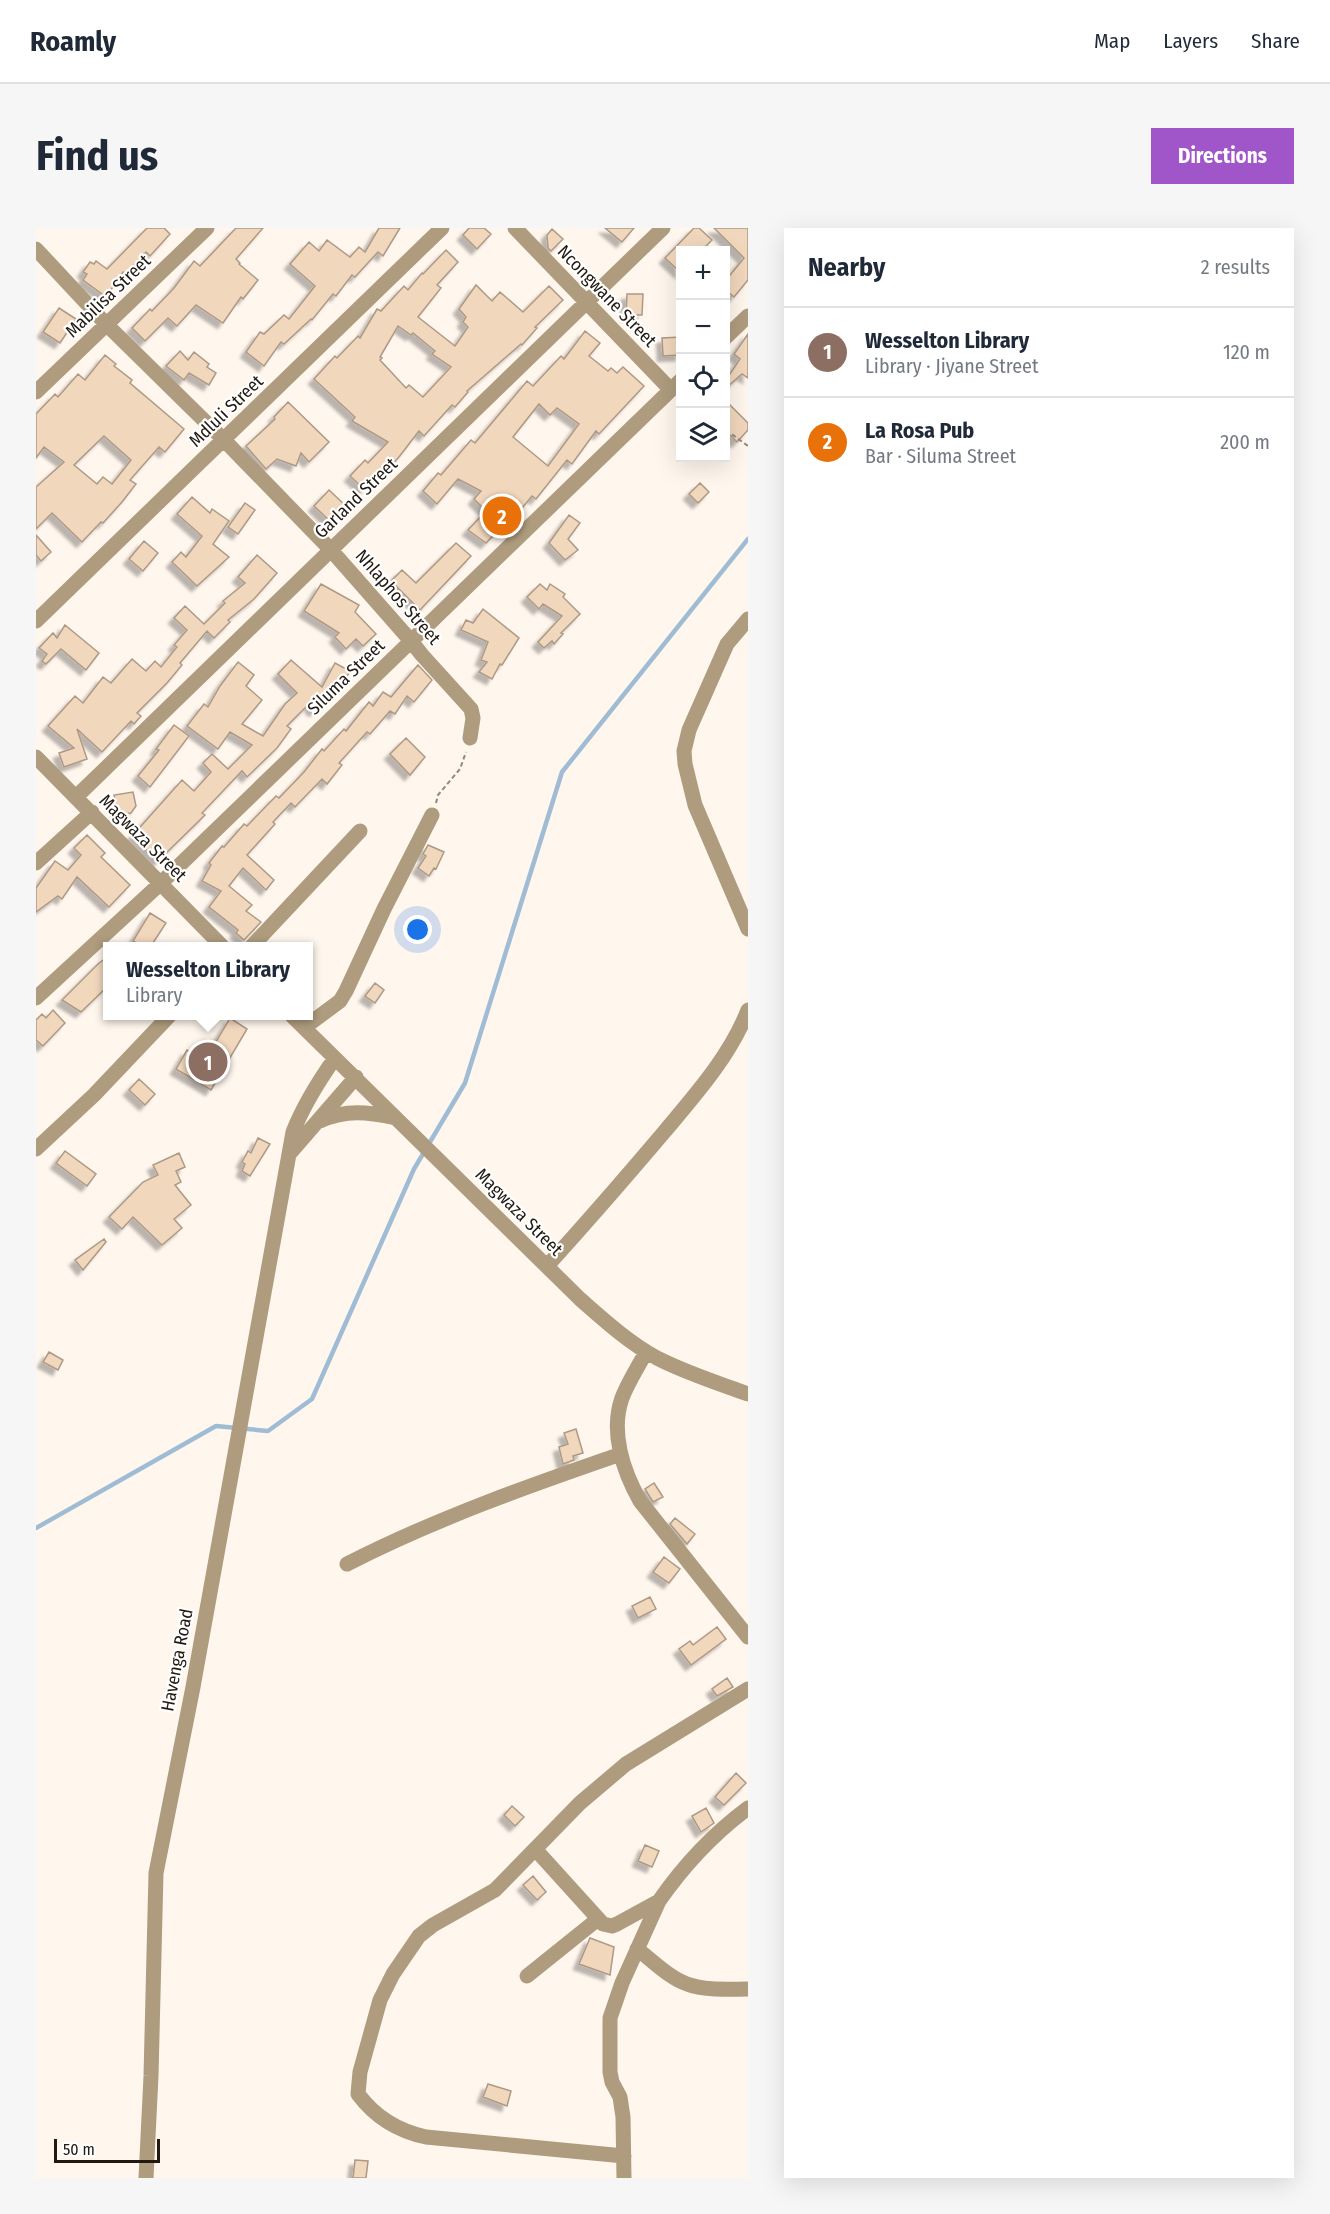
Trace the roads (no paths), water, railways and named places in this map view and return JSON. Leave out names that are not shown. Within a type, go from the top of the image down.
[{"type":"street","name":"Mabilisa Street","points":[[36,392],[207,228]]},
{"type":"street","name":"Mdluli Street","points":[[36,621],[442,228]]},
{"type":"street","name":"Ncongwane Street","points":[[515,228],[586,303],[676,385]]},
{"type":"street","name":"Garland Street","points":[[76,797],[663,228]]},
{"type":"street","name":"Nhlaphos Street","points":[[36,249],[106,324],[331,550],[471,709],[473,718],[470,738]]},
{"type":"street","points":[[730,333],[748,316]]},
{"type":"street","name":"Siluma Street","points":[[36,998],[161,883],[676,385]]},
{"type":"street","points":[[748,619],[728,644],[689,730],[684,752],[695,805],[748,928]]},
{"type":"street","name":"Magwaza Street","points":[[36,757],[218,942]]},
{"type":"street","points":[[36,863],[92,813]]},
{"type":"street","points":[[305,1028],[340,1001],[346,991],[384,909],[432,815]]},
{"type":"street","points":[[256,942],[360,831]]},
{"type":"street","points":[[547,1266],[606,1201],[695,1095],[731,1044],[748,1010]]},
{"type":"street","points":[[36,1149],[94,1095],[165,1020]]},
{"type":"street","name":"Magwaza Street","points":[[296,1020],[580,1299],[624,1337],[646,1352],[683,1370],[748,1394]]},
{"type":"street","name":"Havenga Road","points":[[146,2178],[156,1873],[193,1686],[293,1132],[312,1090],[335,1058]]},
{"type":"street","points":[[290,1153],[356,1077]]},
{"type":"street","points":[[315,1124],[336,1115],[355,1112],[396,1118]]},
{"type":"street","points":[[646,1352],[622,1399],[618,1420],[621,1454],[629,1481],[640,1502],[748,1637]]},
{"type":"street","points":[[347,1564],[443,1520],[528,1486],[621,1454]]},
{"type":"street","points":[[624,2156],[426,2137],[407,2133],[384,2119],[358,2094],[360,2072],[373,2020],[380,2000],[407,1952],[419,1936],[433,1924],[495,1890],[580,1803],[626,1764],[748,1689]]},
{"type":"street","points":[[624,2178],[620,2097],[610,2077],[610,2018],[616,1997],[659,1901],[681,1870],[746,1812]]},
{"type":"street","points":[[536,1850],[603,1924],[612,1926],[659,1901]]},
{"type":"street","points":[[527,1976],[598,1919]]},
{"type":"street","points":[[637,1948],[676,1979],[686,1984],[705,1988],[748,1989]]},
{"type":"waterway","points":[[36,1528],[216,1426],[268,1431],[312,1399],[414,1169],[465,1083],[562,772],[748,539]]},
{"type":"place","name":"La Rosa Pub","points":[[502,516]]},
{"type":"place","name":"Wesselton Library","points":[[208,1062]]}]
